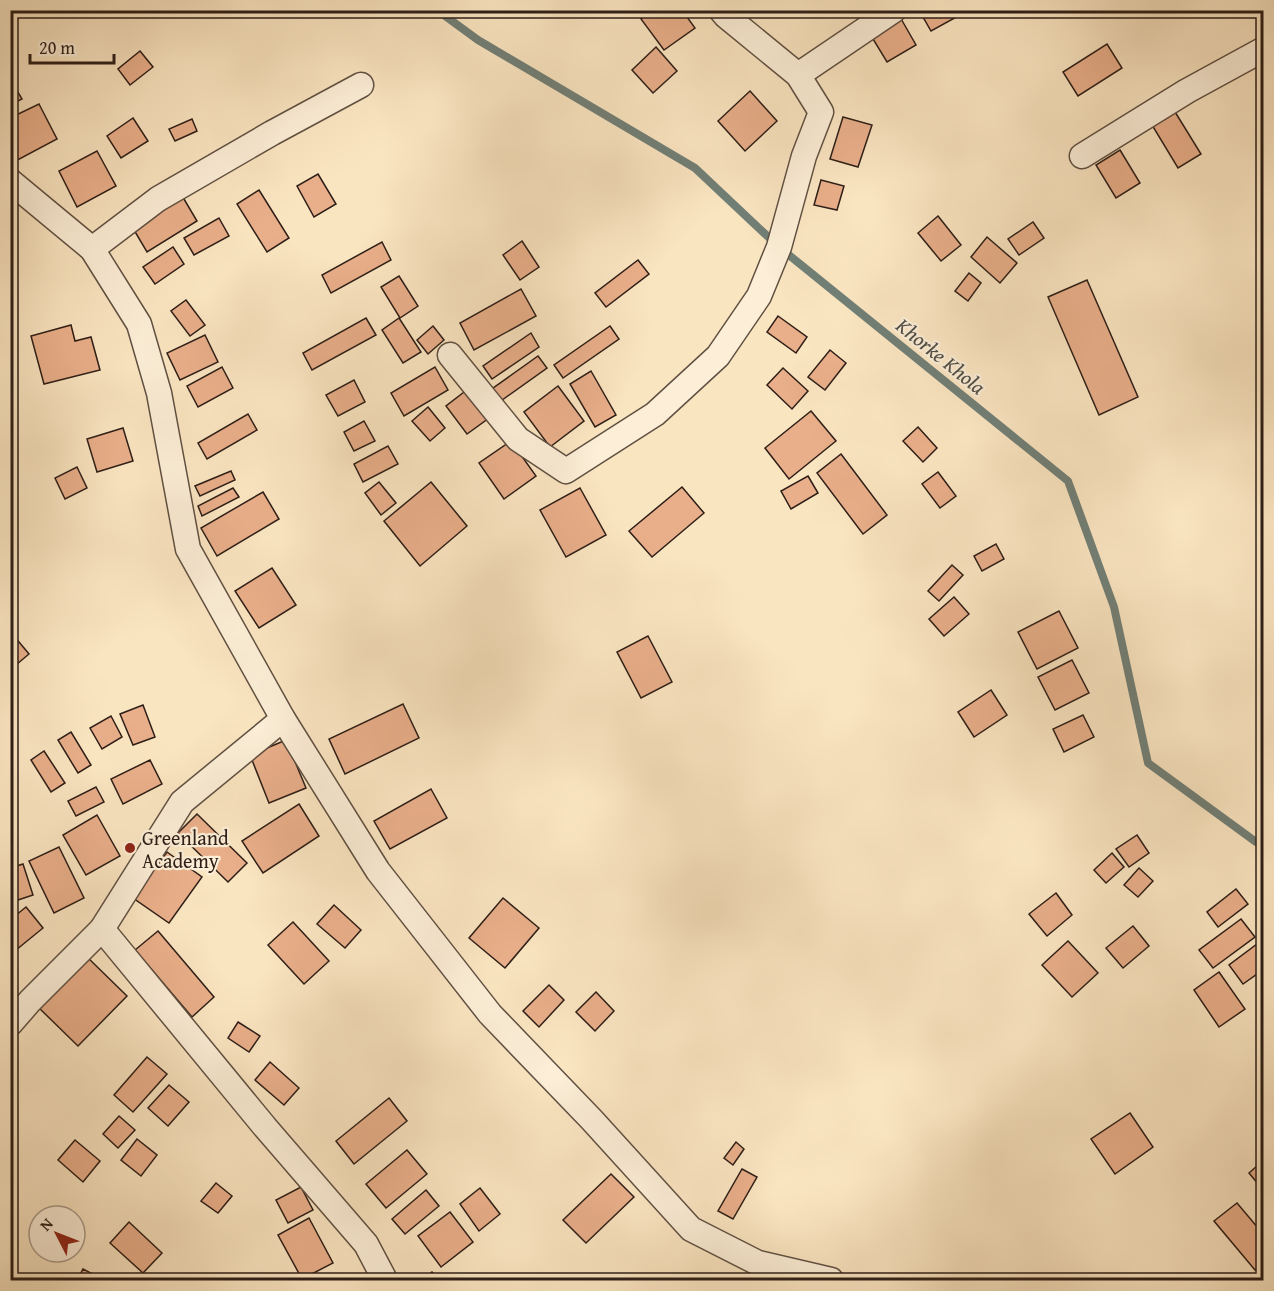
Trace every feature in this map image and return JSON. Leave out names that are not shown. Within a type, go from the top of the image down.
[{"type":"street","points":[[450,355],[518,440],[566,471],[655,414],[718,356],[759,296],[779,247],[804,156],[821,112],[798,75],[726,16],[722,10]]},
{"type":"street","points":[[798,75],[894,10]]},
{"type":"street","points":[[1082,156],[1187,91],[1263,49]]},
{"type":"street","points":[[92,249],[158,199],[361,85]]},
{"type":"street","points":[[10,181],[92,249],[139,324],[159,393],[188,549],[283,719],[378,871],[490,1014],[592,1120],[691,1229],[758,1263],[831,1281]]},
{"type":"street","points":[[10,1024],[30,1000],[102,929],[182,802],[283,719]]},
{"type":"street","points":[[102,929],[265,1128],[366,1244],[385,1281]]},
{"type":"building","points":[[653,10],[682,10],[695,28],[664,50],[641,19]]},
{"type":"building","points":[[919,10],[960,10],[962,14],[931,31]]},
{"type":"building","points":[[900,17],[916,45],[887,62],[870,34]]},
{"type":"building","points":[[1107,44],[1122,68],[1078,96],[1063,72]]},
{"type":"building","points":[[656,47],[677,71],[653,93],[632,70]]},
{"type":"building","points":[[140,51],[153,67],[130,85],[118,69]]},
{"type":"building","points":[[10,79],[22,99],[10,105]]},
{"type":"building","points":[[750,91],[777,121],[745,151],[718,121]]},
{"type":"building","points":[[39,104],[57,139],[10,164],[10,118]]},
{"type":"building","points":[[1172,107],[1201,154],[1178,168],[1149,120]]},
{"type":"building","points":[[843,117],[872,125],[858,167],[830,159]]},
{"type":"building","points":[[133,118],[148,141],[121,158],[107,136]]},
{"type":"building","points":[[192,119],[197,131],[175,141],[169,129]]},
{"type":"building","points":[[1120,150],[1140,183],[1116,198],[1096,165]]},
{"type":"building","points":[[97,151],[116,186],[77,207],[59,171]]},
{"type":"building","points":[[318,174],[336,204],[314,217],[297,186]]},
{"type":"building","points":[[821,180],[844,186],[837,210],[814,205]]},
{"type":"building","points":[[259,190],[289,238],[267,252],[237,204]]},
{"type":"building","points":[[181,194],[197,221],[147,252],[131,225]]},
{"type":"building","points":[[938,216],[961,245],[941,261],[918,233]]},
{"type":"building","points":[[219,218],[229,236],[194,255],[184,238]]},
{"type":"building","points":[[1033,222],[1044,238],[1019,255],[1008,239]]},
{"type":"building","points":[[987,237],[1017,263],[1000,283],[971,257]]},
{"type":"building","points":[[522,241],[539,267],[520,280],[503,255]]},
{"type":"building","points":[[382,242],[391,260],[331,293],[322,275]]},
{"type":"building","points":[[173,247],[184,264],[155,284],[143,267]]},
{"type":"building","points":[[638,260],[649,274],[606,307],[595,293]]},
{"type":"building","points":[[969,273],[981,283],[968,301],[955,291]]},
{"type":"building","points":[[399,276],[418,306],[400,318],[381,287]]},
{"type":"building","points":[[1087,280],[1138,397],[1099,415],[1048,297]]},
{"type":"building","points":[[521,289],[536,316],[474,350],[460,323]]},
{"type":"building","points":[[186,300],[205,325],[190,336],[171,311]]},
{"type":"building","points":[[778,316],[807,337],[796,353],[767,332]]},
{"type":"building","points":[[366,318],[376,335],[312,370],[303,353]]},
{"type":"building","points":[[399,318],[421,352],[403,363],[382,330]]},
{"type":"building","points":[[71,325],[75,341],[91,337],[100,370],[44,384],[31,336]]},
{"type":"building","points":[[433,326],[444,340],[428,354],[417,340]]},
{"type":"building","points":[[610,326],[619,339],[563,378],[554,365]]},
{"type":"building","points":[[531,333],[539,347],[492,379],[483,366]]},
{"type":"building","points":[[205,335],[218,362],[180,380],[167,353]]},
{"type":"building","points":[[830,350],[846,363],[825,390],[808,377]]},
{"type":"building","points":[[538,356],[547,368],[498,403],[489,391]]},
{"type":"building","points":[[222,367],[233,388],[198,407],[187,386]]},
{"type":"building","points":[[435,367],[448,390],[404,416],[391,393]]},
{"type":"building","points":[[783,368],[808,391],[792,409],[767,385]]},
{"type":"building","points":[[591,371],[616,415],[595,427],[570,384]]},
{"type":"building","points":[[354,380],[365,402],[338,416],[326,395]]},
{"type":"building","points":[[558,386],[584,421],[550,447],[524,412]]},
{"type":"building","points":[[468,389],[489,418],[467,434],[446,406]]},
{"type":"building","points":[[428,407],[445,428],[430,441],[412,421]]},
{"type":"building","points":[[811,411],[836,441],[789,479],[765,448]]},
{"type":"building","points":[[248,414],[257,430],[207,459],[198,443]]},
{"type":"building","points":[[364,421],[375,441],[354,451],[344,432]]},
{"type":"building","points":[[918,427],[937,448],[923,462],[903,441]]},
{"type":"building","points":[[123,428],[133,461],[97,472],[87,439]]},
{"type":"building","points":[[511,441],[536,476],[504,499],[479,463]]},
{"type":"building","points":[[388,446],[398,464],[363,482],[354,464]]},
{"type":"building","points":[[841,454],[887,515],[863,534],[817,473]]},
{"type":"building","points":[[77,467],[87,488],[65,499],[55,478]]},
{"type":"building","points":[[231,471],[235,480],[200,496],[195,486]]},
{"type":"building","points":[[938,472],[956,496],[940,508],[922,484]]},
{"type":"building","points":[[808,476],[818,493],[791,509],[781,491]]},
{"type":"building","points":[[379,482],[396,503],[381,515],[365,493]]},
{"type":"building","points":[[431,482],[467,526],[420,566],[384,521]]},
{"type":"building","points":[[682,487],[704,513],[652,557],[629,531]]},
{"type":"building","points":[[233,488],[239,497],[202,516],[198,506]]},
{"type":"building","points":[[580,488],[606,535],[566,557],[540,510]]},
{"type":"building","points":[[263,492],[279,519],[217,556],[201,528]]},
{"type":"building","points":[[996,544],[1004,559],[982,571],[974,556]]},
{"type":"building","points":[[952,565],[963,575],[939,601],[928,591]]},
{"type":"building","points":[[272,568],[296,605],[259,628],[235,591]]},
{"type":"building","points":[[954,597],[969,614],[944,636],[929,619]]},
{"type":"building","points":[[1059,611],[1078,648],[1037,669],[1018,632]]},
{"type":"building","points":[[14,636],[29,654],[10,670],[10,639]]},
{"type":"building","points":[[648,636],[672,682],[641,698],[617,652]]},
{"type":"building","points":[[1072,660],[1089,693],[1055,710],[1038,677]]},
{"type":"building","points":[[991,690],[1007,715],[974,737],[958,712]]},
{"type":"building","points":[[403,704],[419,738],[345,774],[329,739]]},
{"type":"building","points":[[143,705],[155,737],[133,745],[120,714]]},
{"type":"building","points":[[1083,715],[1094,737],[1064,752],[1053,729]]},
{"type":"building","points":[[111,716],[122,737],[102,749],[90,728]]},
{"type":"building","points":[[71,732],[91,765],[78,773],[58,740]]},
{"type":"building","points":[[286,740],[306,788],[269,803],[250,755]]},
{"type":"building","points":[[44,751],[65,783],[51,792],[31,760]]},
{"type":"building","points":[[150,760],[162,784],[123,804],[111,779]]},
{"type":"building","points":[[96,787],[104,802],[76,816],[68,801]]},
{"type":"building","points":[[431,789],[447,818],[390,849],[374,821]]},
{"type":"building","points":[[299,804],[319,836],[263,873],[242,841]]},
{"type":"building","points":[[197,814],[247,863],[228,882],[178,833]]},
{"type":"building","points":[[97,815],[120,856],[86,875],[63,835]]},
{"type":"building","points":[[1137,835],[1149,853],[1129,867],[1116,849]]},
{"type":"building","points":[[59,847],[84,898],[54,913],[29,861]]},
{"type":"building","points":[[167,852],[202,877],[169,923],[133,898]]},
{"type":"building","points":[[1112,853],[1124,867],[1106,883],[1094,870]]},
{"type":"building","points":[[23,864],[33,895],[18,900],[10,877],[10,868]]},
{"type":"building","points":[[1139,868],[1153,881],[1138,897],[1124,885]]},
{"type":"building","points":[[1236,889],[1248,904],[1218,927],[1207,912]]},
{"type":"building","points":[[1056,893],[1072,915],[1047,936],[1029,914]]},
{"type":"building","points":[[503,898],[539,928],[505,968],[469,938]]},
{"type":"building","points":[[334,905],[361,930],[345,948],[317,924]]},
{"type":"building","points":[[26,907],[43,928],[16,950],[10,943],[10,920]]},
{"type":"building","points":[[1241,919],[1255,937],[1213,968],[1199,950]]},
{"type":"building","points":[[293,922],[329,961],[304,984],[268,945]]},
{"type":"building","points":[[1133,926],[1149,946],[1123,968],[1106,948]]},
{"type":"building","points":[[158,931],[214,997],[192,1017],[135,950]]},
{"type":"building","points":[[1068,941],[1098,973],[1072,997],[1042,965]]},
{"type":"building","points":[[1257,944],[1264,952],[1264,969],[1243,984],[1229,965]]},
{"type":"building","points":[[85,955],[127,996],[78,1046],[36,1005]]},
{"type":"building","points":[[1219,972],[1245,1009],[1219,1027],[1194,990]]},
{"type":"building","points":[[549,985],[564,1000],[539,1027],[523,1011]]},
{"type":"building","points":[[596,992],[614,1011],[595,1031],[576,1012]]},
{"type":"building","points":[[238,1022],[260,1036],[249,1052],[228,1038]]},
{"type":"building","points":[[147,1057],[167,1074],[133,1112],[114,1095]]},
{"type":"building","points":[[270,1062],[299,1088],[284,1105],[255,1080]]},
{"type":"building","points":[[169,1085],[189,1102],[168,1126],[148,1108]]},
{"type":"building","points":[[389,1098],[407,1121],[354,1164],[336,1141]]},
{"type":"building","points":[[1130,1113],[1153,1147],[1115,1174],[1091,1139]]},
{"type":"building","points":[[119,1116],[135,1130],[118,1148],[103,1134]]},
{"type":"building","points":[[137,1139],[157,1155],[141,1176],[121,1160]]},
{"type":"building","points":[[75,1140],[100,1161],[83,1182],[58,1160]]},
{"type":"building","points":[[736,1142],[744,1149],[733,1165],[724,1158]]},
{"type":"building","points":[[407,1150],[427,1174],[386,1208],[366,1184]]},
{"type":"building","points":[[1264,1160],[1264,1191],[1249,1173]]},
{"type":"building","points":[[742,1169],[757,1177],[733,1219],[718,1211]]},
{"type":"building","points":[[611,1174],[634,1197],[586,1243],[563,1220]]},
{"type":"building","points":[[216,1183],[232,1196],[218,1213],[201,1201]]},
{"type":"building","points":[[301,1187],[313,1210],[288,1223],[276,1200]]},
{"type":"building","points":[[480,1188],[500,1214],[479,1231],[460,1204]]},
{"type":"building","points":[[426,1190],[439,1206],[405,1234],[392,1219]]},
{"type":"building","points":[[1237,1203],[1264,1235],[1264,1263],[1255,1270],[1214,1221]]},
{"type":"building","points":[[450,1212],[473,1242],[441,1267],[418,1236]]},
{"type":"building","points":[[309,1218],[333,1263],[302,1279],[278,1235]]},
{"type":"building","points":[[129,1222],[162,1253],[143,1273],[110,1243]]},
{"type":"building","points":[[83,1269],[104,1280],[77,1280]]},
{"type":"building","points":[[432,1272],[440,1280],[422,1280]]},
{"type":"waterway","name":"Khorke Khola","points":[[437,10],[478,40],[695,168],[779,247],[1068,481],[1114,607],[1148,763],[1256,842],[1264,843]]},
{"type":"place","name":"Greenland Academy","points":[[130,848]]}]
